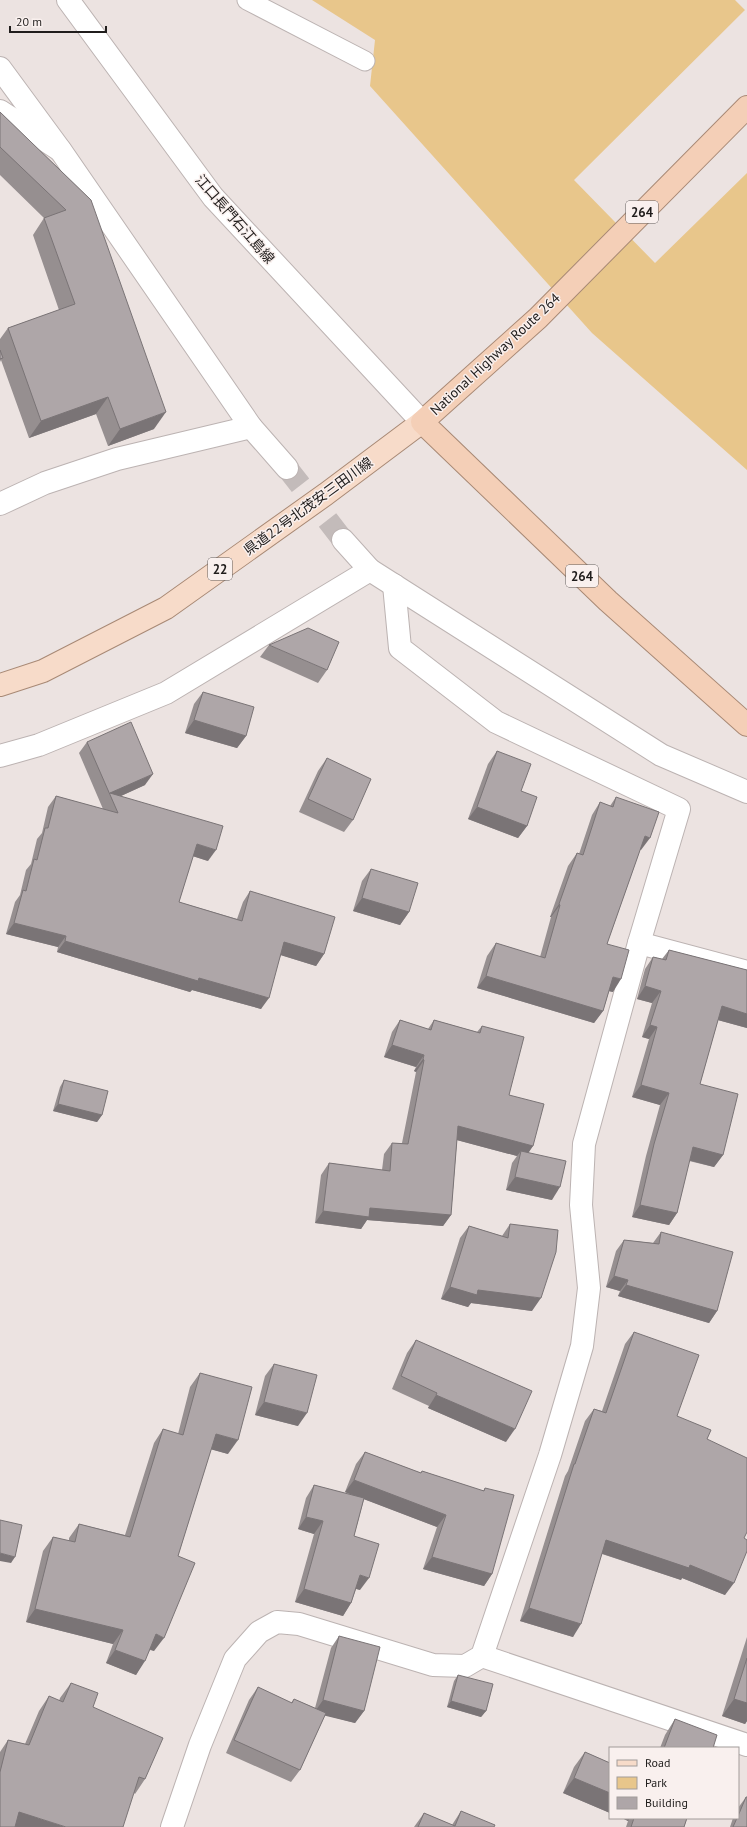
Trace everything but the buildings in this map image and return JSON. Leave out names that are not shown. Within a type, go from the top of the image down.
[{"type":"highway","name":"National Highway Route 264","points":[[747,107],[538,318],[422,422],[608,601],[747,725]]},
{"type":"main road","name":"県道22号北茂安三田川線","points":[[0,685],[43,671],[166,608],[326,494],[422,422]]},
{"type":"street","name":"江口長門石江島線","points":[[68,0],[213,197],[422,422]]},
{"type":"street","points":[[0,68],[61,151],[251,426],[287,468]]},
{"type":"street","points":[[0,111],[61,151]]},
{"type":"street","points":[[0,504],[45,483],[117,459],[251,426]]},
{"type":"street","points":[[343,540],[370,570],[661,756],[747,792]]},
{"type":"street","points":[[0,756],[39,745],[166,693],[370,570]]},
{"type":"street","points":[[172,1827],[200,1745],[235,1659],[259,1632],[277,1622],[299,1624],[433,1664],[465,1666],[482,1656],[550,1455],[582,1346],[589,1288],[581,1205],[584,1144],[639,943],[679,810],[496,722],[400,648],[394,585]]},
{"type":"street","points":[[639,943],[747,972]]},
{"type":"street","points":[[482,1656],[747,1745]]},
{"type":"lane","points":[[247,0],[366,61]]},
{"type":"green space","points":[[312,0],[735,0],[745,10],[574,180],[655,263],[747,173],[747,470],[592,333],[370,86],[375,40]]},
{"type":"tunnel","points":[[287,468],[343,540]]}]
